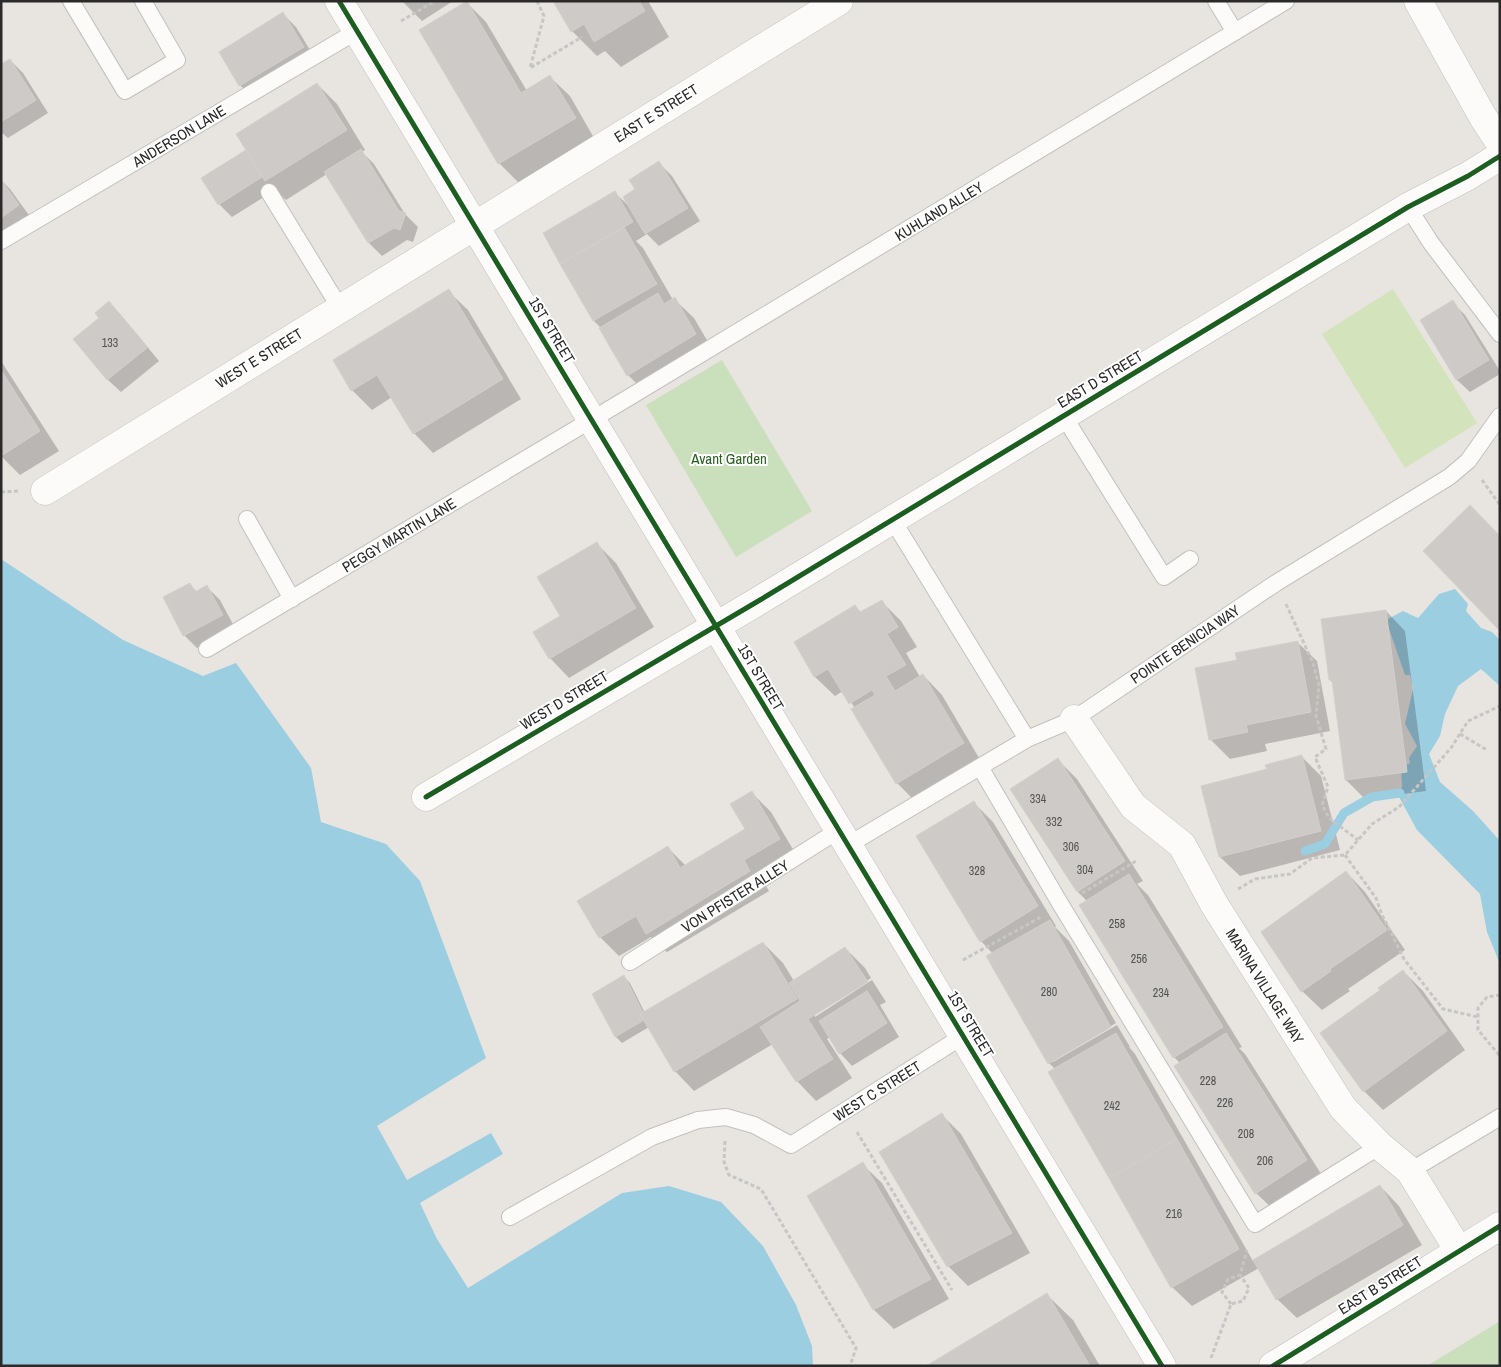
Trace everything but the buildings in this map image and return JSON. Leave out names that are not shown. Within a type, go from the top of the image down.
[{"type":"street","name":"1ST STREET","points":[[339,1],[1162,1366]]},
{"type":"street","name":"EAST E STREET","points":[[474,225],[839,1]]},
{"type":"street","points":[[1418,1],[1483,117],[1500,143]]},
{"type":"street","name":"EAST D STREET","points":[[716,626],[1408,207],[1468,176],[1500,156]]},
{"type":"street","name":"WEST E STREET","points":[[45,491],[474,225]]},
{"type":"street","name":"WEST D STREET","points":[[426,796],[716,626]]},
{"type":"street","name":"MARINA VILLAGE WAY","points":[[1074,719],[1133,806],[1182,845],[1214,904],[1342,1108],[1380,1146],[1410,1171],[1459,1251]]},
{"type":"street","name":"EAST B STREET","points":[[1273,1366],[1500,1226]]},
{"type":"lane","points":[[71,1],[126,91],[177,60],[143,1]]},
{"type":"lane","points":[[1216,1],[1235,32]]},
{"type":"lane","name":"KUHLAND ALLEY","points":[[591,420],[1286,1]]},
{"type":"lane","name":"ANDERSON LANE","points":[[1,241],[357,31]]},
{"type":"lane","points":[[269,192],[340,308]]},
{"type":"lane","points":[[1408,207],[1431,242],[1500,334]]},
{"type":"lane","points":[[1063,415],[1164,577],[1190,559]]},
{"type":"lane","name":"POINTE BENICIA WAY","points":[[844,838],[980,767],[1028,739],[1074,719],[1276,583],[1449,477],[1468,461],[1500,416]]},
{"type":"lane","name":"PEGGY MARTIN LANE","points":[[207,649],[591,420]]},
{"type":"lane","points":[[247,519],[292,599]]},
{"type":"lane","points":[[892,519],[1028,739]]},
{"type":"lane","points":[[980,767],[1056,897],[1254,1224],[1380,1146]]},
{"type":"lane","name":"VON PFISTER ALLEY","points":[[630,962],[844,838]]},
{"type":"lane","name":"WEST C STREET","points":[[726,1117],[754,1125],[791,1145],[963,1036]]},
{"type":"lane","points":[[510,1217],[652,1137],[698,1120],[726,1117]]},
{"type":"lane","points":[[1410,1171],[1500,1117]]},
{"type":"path","points":[[401,21],[435,1]]},
{"type":"path","points":[[537,1],[544,16],[530,68],[582,37]]},
{"type":"path","points":[[1468,461],[1500,504]]},
{"type":"path","points":[[1276,583],[1313,663],[1318,685],[1316,716],[1326,749],[1315,757],[1328,786],[1322,805],[1329,818],[1358,840]]},
{"type":"path","points":[[1265,877],[1290,874],[1312,858],[1345,855],[1372,824],[1399,807],[1451,748],[1468,721],[1500,706]]},
{"type":"path","points":[[1460,734],[1487,750]]},
{"type":"path","points":[[1345,855],[1376,898],[1382,915],[1404,959],[1443,1009],[1478,1017]]},
{"type":"path","points":[[1077,896],[1138,860]]},
{"type":"path","points":[[963,960],[1046,914]]},
{"type":"path","points":[[1500,995],[1487,997],[1478,1008],[1478,1030],[1500,1056]]},
{"type":"path","points":[[845,1111],[952,1290]]},
{"type":"path","points":[[726,1117],[724,1162],[729,1175],[761,1189],[856,1348],[850,1366]]},
{"type":"path","points":[[1240,1275],[1247,1250]]},
{"type":"path","points":[[1231,1304],[1222,1292],[1228,1278],[1240,1275]]},
{"type":"path","points":[[1231,1304],[1243,1301],[1249,1288],[1240,1275]]},
{"type":"path","points":[[1211,1358],[1231,1304]]},
{"type":"green space","points":[[1393,289],[1477,423],[1405,468],[1322,334]]},
{"type":"green space","name":"Avant Garden","points":[[722,360],[812,511],[736,557],[646,405]]},
{"type":"green space","points":[[1500,1321],[1500,1366],[1427,1366]]},
{"type":"water","points":[[1,559],[123,640],[203,676],[236,663],[311,768],[321,822],[386,844],[420,881],[486,1058],[377,1126],[407,1180],[491,1133],[503,1154],[420,1203],[437,1239],[468,1288],[622,1193],[669,1186],[721,1202],[763,1246],[796,1305],[812,1346],[813,1366],[1,1366]]},
{"type":"water","points":[[1455,589],[1468,604],[1466,611],[1481,628],[1492,632],[1500,640],[1500,686],[1481,669],[1458,686],[1445,714],[1440,736],[1429,754],[1440,782],[1473,811],[1500,841],[1500,964],[1487,932],[1480,894],[1417,830],[1399,797],[1402,786],[1401,768],[1410,763],[1409,758],[1417,746],[1405,724],[1413,689],[1410,675],[1405,675],[1386,620],[1403,611],[1418,618],[1439,594]]},
{"type":"waterway","points":[[1305,851],[1325,844],[1344,813],[1372,797],[1400,793]]},
{"type":"cycle path","points":[[339,1],[1162,1366]]},
{"type":"cycle path","points":[[426,797],[760,600],[1408,207],[1468,176],[1500,156]]},
{"type":"cycle path","points":[[1273,1366],[1500,1226]]}]
